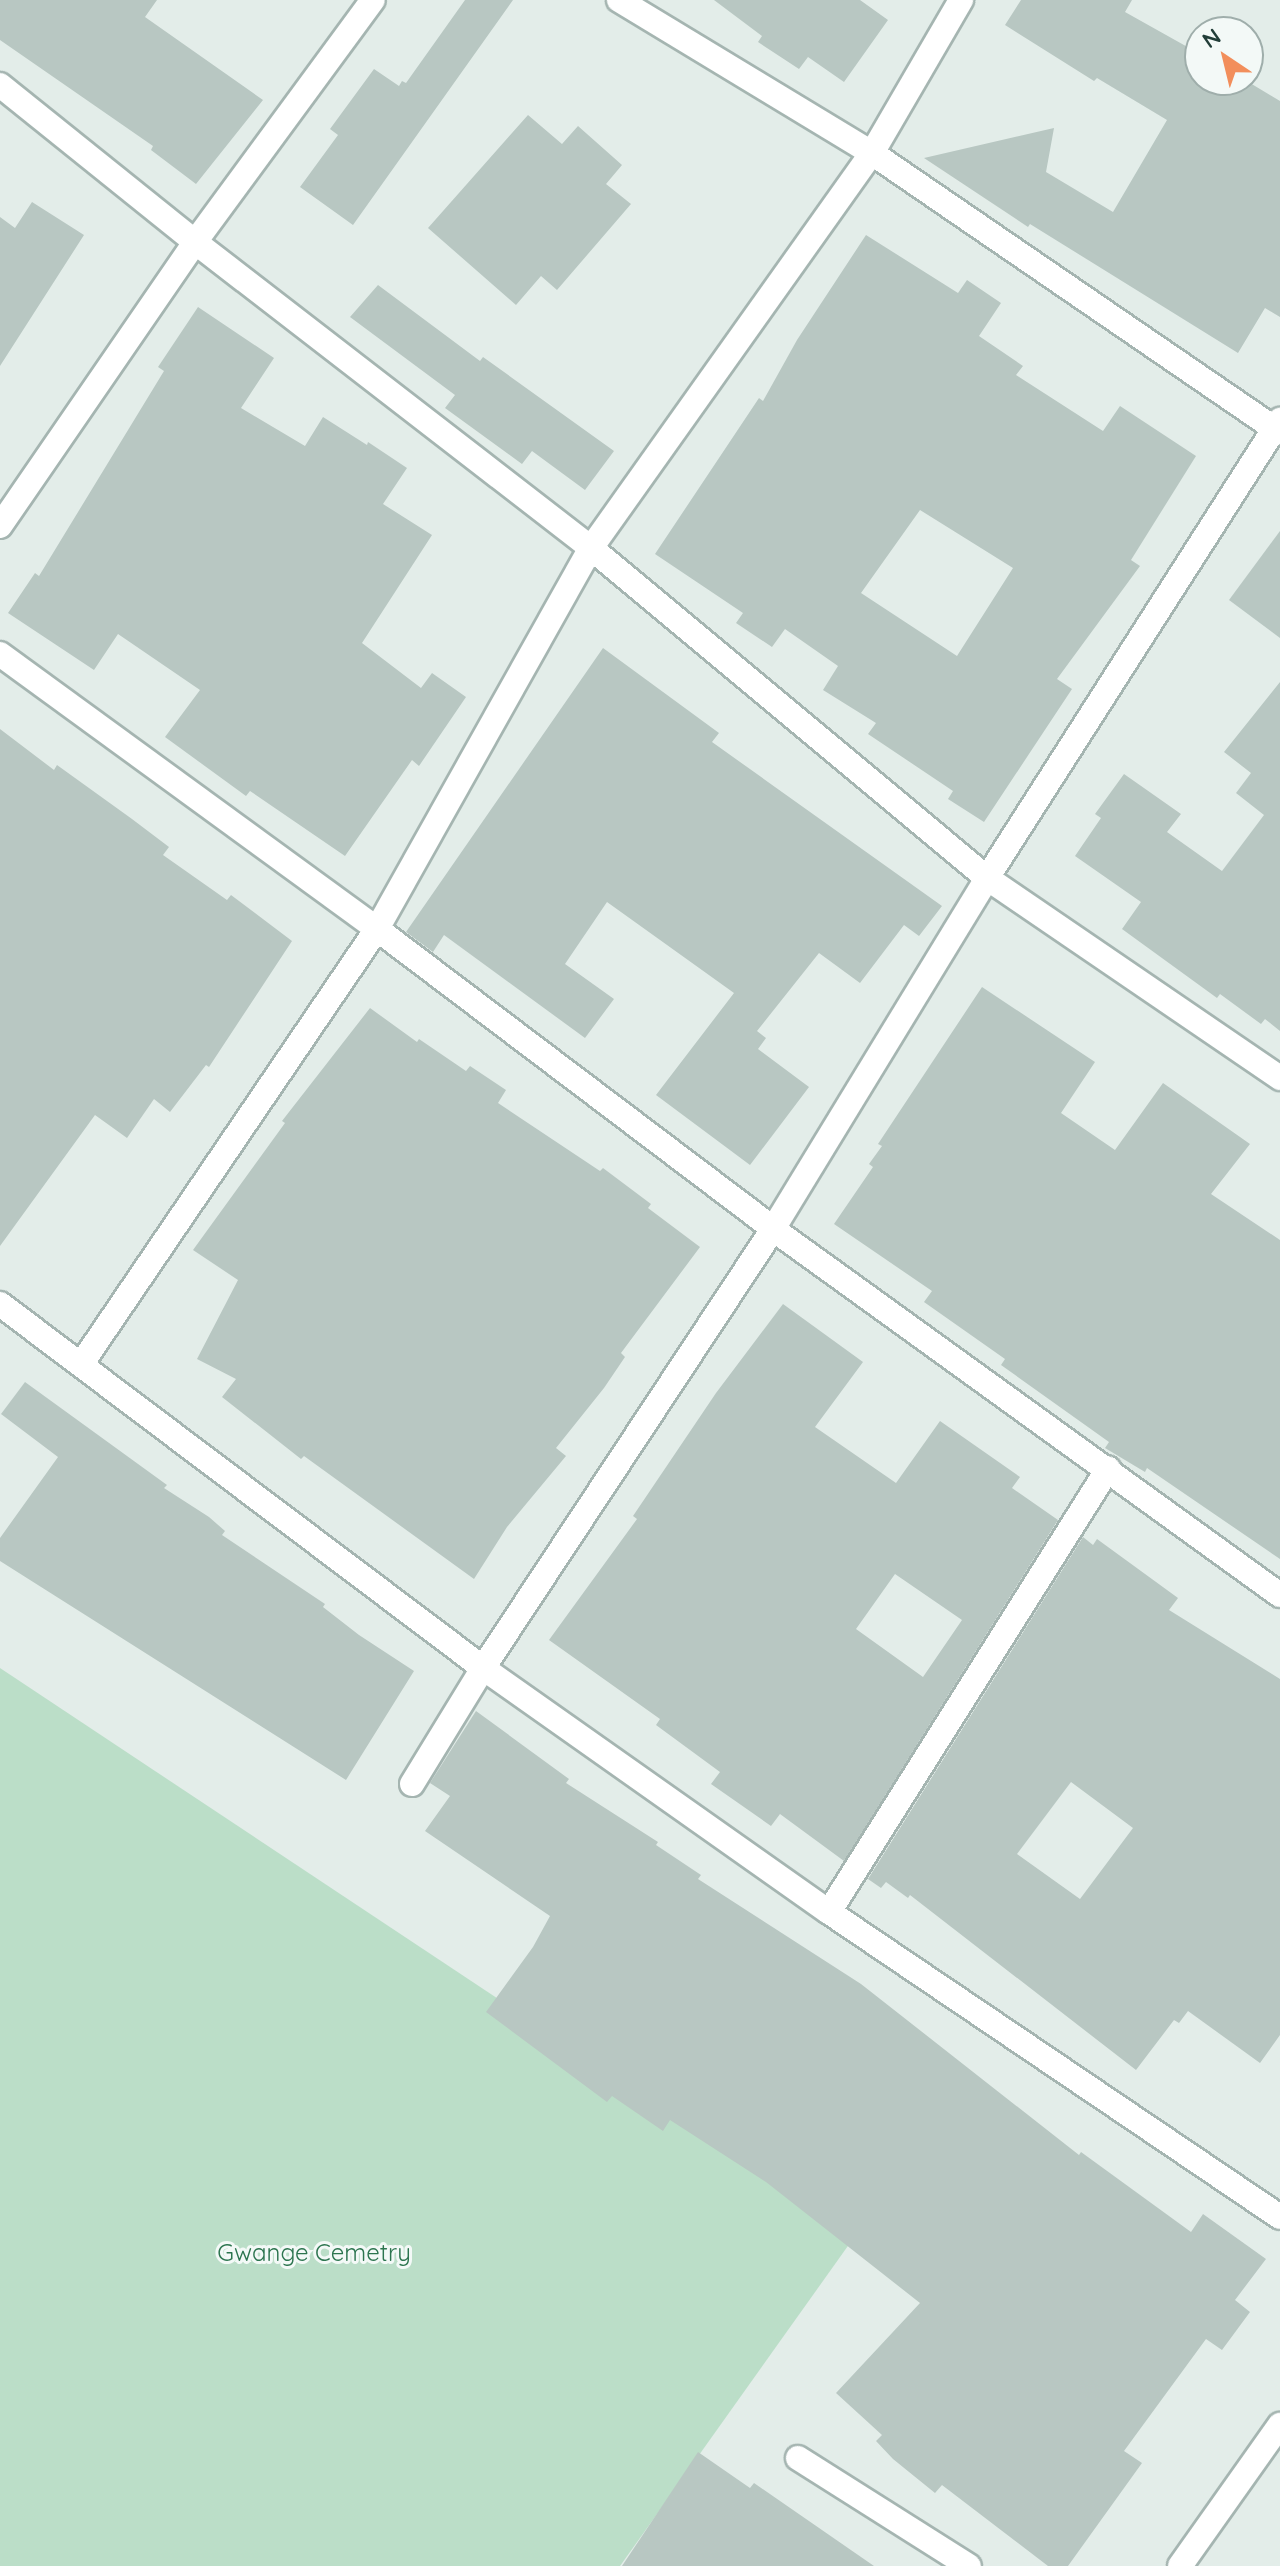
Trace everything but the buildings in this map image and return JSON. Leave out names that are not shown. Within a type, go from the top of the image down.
[{"type":"street","points":[[0,526],[195,242],[373,0]]},
{"type":"street","points":[[412,1784],[483,1668],[773,1229],[987,878],[1278,427],[872,153],[619,0]]},
{"type":"street","points":[[82,1363],[377,929],[591,548],[872,153],[961,0]]},
{"type":"street","points":[[0,85],[195,242],[591,548],[987,878],[1280,1078]]},
{"type":"street","points":[[0,654],[377,929],[773,1229],[1280,1595]]},
{"type":"street","points":[[0,1304],[483,1668],[829,1912],[1280,2217]]},
{"type":"street","points":[[829,1912],[1108,1469]]},
{"type":"street","points":[[1180,2566],[1280,2425]]},
{"type":"street","points":[[798,2458],[969,2566]]},
{"type":"green space","name":"Gwange Cemetry","points":[[0,1668],[855,2236],[620,2566],[0,2566]]}]
